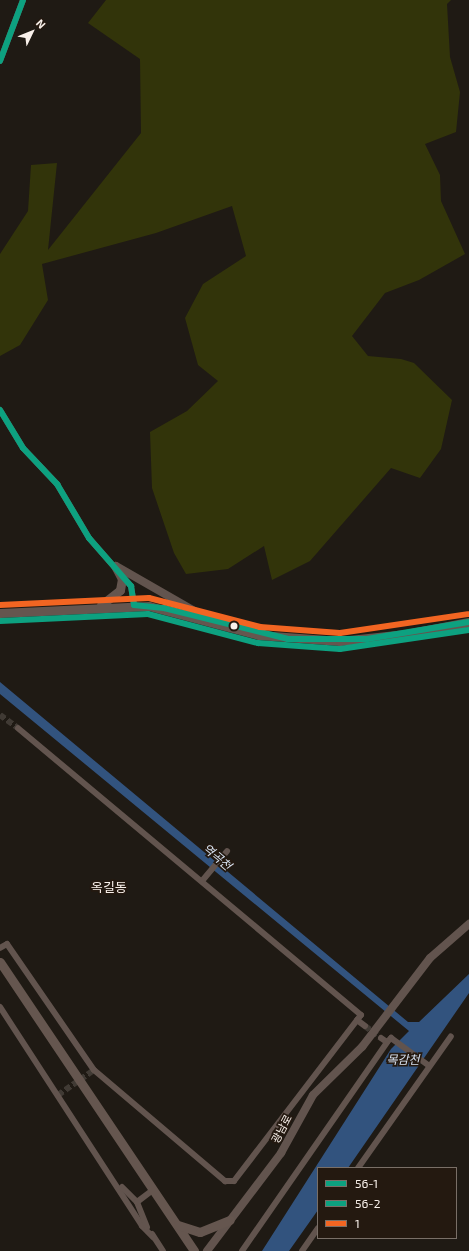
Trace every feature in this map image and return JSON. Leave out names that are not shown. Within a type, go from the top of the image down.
[{"type":"main road","points":[[99,606],[120,590],[122,579],[115,566]]},
{"type":"main road","points":[[0,613],[134,605],[164,608],[212,622],[288,639],[340,641],[406,634],[469,622]]},
{"type":"main road","points":[[0,962],[194,1251]]},
{"type":"main road","points":[[174,1222],[187,1230],[200,1232],[230,1220]]},
{"type":"street","points":[[0,61],[23,0]]},
{"type":"street","points":[[0,410],[22,448],[57,484],[89,538],[131,586],[134,605]]},
{"type":"street","points":[[115,566],[212,622]]},
{"type":"street","points":[[0,948],[7,944],[94,1070],[225,1181],[234,1181],[361,1015],[18,728]]},
{"type":"street","points":[[202,881],[227,852]]},
{"type":"street","name":"광남로","points":[[207,1251],[282,1153],[313,1095],[362,1047],[437,950],[469,924]]},
{"type":"street","points":[[0,1007],[115,1180],[142,1226],[154,1237]]},
{"type":"street","points":[[357,1020],[365,1026]]},
{"type":"street","points":[[359,1167],[428,1065],[451,1036]]},
{"type":"street","points":[[242,1251],[386,1039],[428,1065]]},
{"type":"street","points":[[115,1180],[137,1202],[154,1237],[163,1251]]},
{"type":"street","points":[[137,1202],[153,1190]]},
{"type":"street","points":[[302,1251],[317,1229]]},
{"type":"shaded area","points":[[106,0],[451,0],[447,4],[450,57],[460,92],[456,132],[425,144],[440,175],[441,201],[465,254],[419,280],[385,293],[352,336],[368,356],[401,359],[414,363],[452,400],[441,449],[420,478],[391,468],[310,561],[272,580],[264,546],[228,569],[186,574],[174,553],[152,488],[150,432],[187,411],[218,381],[198,365],[185,318],[203,284],[246,256],[232,206],[156,233],[42,264],[48,300],[20,345],[0,356],[0,254],[28,211],[31,165],[57,163],[48,250],[141,133],[140,59],[88,23]]},
{"type":"water","name":"목감천","points":[[0,682],[408,1022],[419,1022],[469,974],[469,993],[349,1167],[317,1167],[317,1211],[289,1251],[262,1251],[391,1049],[409,1031],[0,694]]},
{"type":"tunnel","points":[[0,715],[18,728]]},
{"type":"tunnel","points":[[365,1026],[381,1038]]},
{"type":"tunnel","points":[[58,1095],[94,1070]]},
{"type":"transit line","name":"56-1","points":[[0,61],[23,0]]},
{"type":"transit line","name":"56-1","points":[[0,410],[23,448],[57,484],[89,538],[131,586],[134,605],[164,608],[288,639],[367,639],[469,622]]},
{"type":"transit line","name":"1","points":[[0,605],[149,598],[260,627],[340,633],[468,614]]},
{"type":"transit line","name":"56-2","points":[[0,621],[148,614],[258,643],[340,649],[469,630]]},
{"type":"district","name":"옥길동","points":[[109,887]]},
{"type":"water label","name":"역곡천","points":[[217,857]]}]
